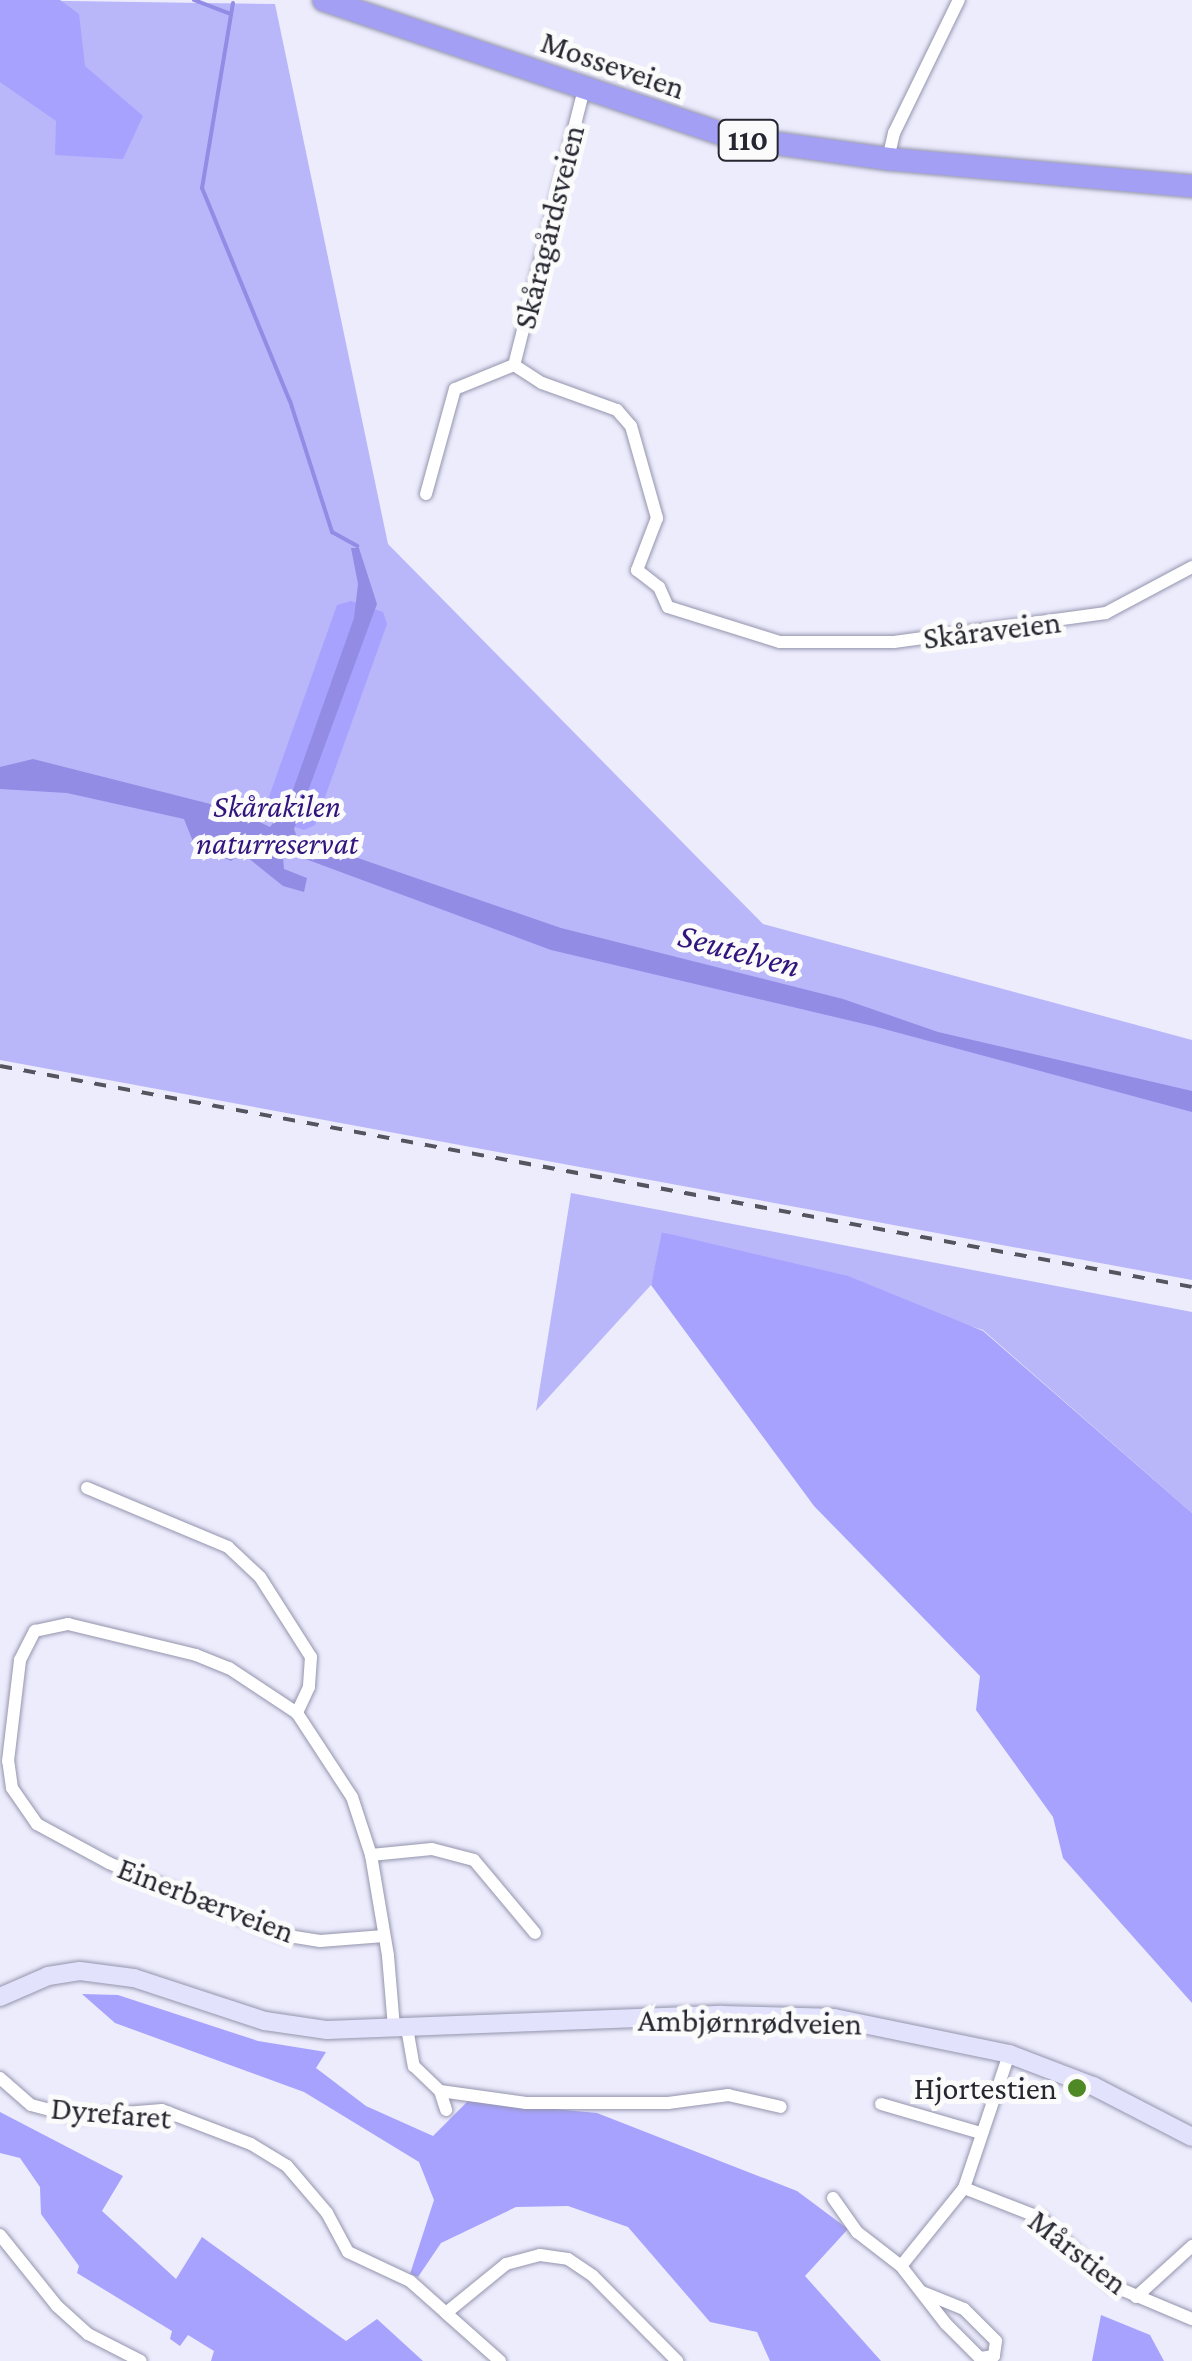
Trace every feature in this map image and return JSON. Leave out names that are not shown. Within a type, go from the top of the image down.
[{"type":"highway","name":"Mosseveien","points":[[324,0],[730,137],[888,159],[1192,186]]},
{"type":"street","points":[[888,159],[959,0]]},
{"type":"street","name":"Skåragårdsveien","points":[[514,364],[584,89]]},
{"type":"street","name":"Skåragårdsveien","points":[[426,494],[455,389],[514,364]]},
{"type":"street","name":"Skåragårdsveien","points":[[514,364],[528,376],[616,410],[631,426],[657,518],[637,570],[659,586],[668,607],[780,642]]},
{"type":"street","name":"Skåraveien","points":[[780,642],[894,642],[1066,621],[1106,613],[1192,567]]},
{"type":"street","points":[[88,1488],[228,1548],[260,1577],[311,1658],[309,1687],[297,1713],[352,1797],[371,1855],[400,2028],[414,2066],[440,2091],[446,2110]]},
{"type":"street","name":"Einerbærveien","points":[[297,1713],[229,1668],[196,1655],[68,1624],[34,1631],[20,1660],[8,1761],[12,1788],[37,1824],[126,1870],[281,1935],[320,1941],[384,1936]]},
{"type":"street","points":[[371,1855],[432,1849],[474,1860],[535,1933]]},
{"type":"street","name":"Ambjørnrødveien","points":[[0,1996],[48,1976],[80,1971],[134,1978],[266,2021],[327,2030],[796,2016],[886,2025],[1009,2054],[1093,2086],[1192,2137]]},
{"type":"street","points":[[901,2266],[964,2188],[1009,2054]]},
{"type":"street","name":"Dyrefaret","points":[[0,2078],[31,2105],[78,2117],[162,2110],[251,2144],[287,2166],[327,2213],[348,2252],[410,2281],[500,2361]]},
{"type":"street","points":[[440,2091],[526,2103],[668,2103],[728,2095],[781,2107]]},
{"type":"street","points":[[881,2104],[981,2133]]},
{"type":"street","name":"Mårstien","points":[[964,2188],[1041,2218],[1111,2285],[1192,2318]]},
{"type":"street","points":[[833,2198],[857,2232],[901,2266],[922,2292],[980,2358],[994,2356],[996,2341],[964,2308],[922,2292]]},
{"type":"street","points":[[0,2235],[57,2306],[88,2334],[142,2361]]},
{"type":"street","name":"Mårstien","points":[[1136,2297],[1192,2246]]},
{"type":"street","points":[[446,2313],[506,2264],[540,2255],[568,2259],[593,2276],[677,2361]]},
{"type":"green space","name":"Skårakilen naturreservat","points":[[0,0],[275,4],[388,544],[763,924],[1192,1040],[1192,1280],[0,1060]]},
{"type":"green space","points":[[571,1193],[1192,1312],[1192,1513],[983,1330],[663,1232],[651,1285],[536,1411]]},
{"type":"shaded area","points":[[0,0],[60,0],[79,14],[85,66],[143,116],[123,159],[55,155],[56,121],[0,82]]},
{"type":"shaded area","points":[[351,548],[359,548],[377,604],[294,829],[297,837],[561,928],[843,999],[938,1032],[1192,1091],[1192,1112],[873,1026],[551,950],[292,854],[283,857],[284,869],[307,878],[304,892],[283,886],[242,853],[231,861],[194,844],[184,819],[67,793],[0,789],[0,767],[33,759],[234,810],[270,827],[289,801],[354,618],[358,584]]},
{"type":"shaded area","points":[[351,601],[383,612],[387,624],[315,825],[304,830],[270,818],[265,808],[337,605]]},
{"type":"shaded area","points":[[662,1232],[848,1276],[983,1331],[1192,1513],[1192,2003],[1063,1858],[1053,1817],[976,1710],[980,1676],[814,1506],[651,1285]]},
{"type":"shaded area","points":[[82,1994],[118,1995],[258,2041],[326,2052],[316,2068],[366,2106],[433,2136],[468,2101],[597,2113],[797,2191],[848,2229],[805,2276],[881,2361],[770,2361],[757,2332],[710,2322],[628,2227],[568,2206],[516,2207],[441,2243],[418,2277],[410,2274],[434,2200],[419,2162],[304,2092],[115,2023]]},
{"type":"shaded area","points":[[0,2112],[123,2176],[102,2211],[176,2279],[202,2237],[346,2341],[377,2319],[423,2361],[211,2361],[214,2351],[188,2335],[180,2346],[170,2339],[172,2331],[77,2273],[79,2266],[41,2214],[40,2187],[20,2158],[0,2153]]},
{"type":"shaded area","points":[[1101,2315],[1150,2335],[1164,2361],[1092,2361]]},
{"type":"waterway","points":[[194,0],[230,14]]},
{"type":"waterway","points":[[233,3],[202,188],[290,401],[332,532],[357,546]]},
{"type":"railway","points":[[0,1066],[1192,1287]]},
{"type":"place","name":"Hjortestien","points":[[1077,2088]]},
{"type":"water label","name":"Seutelven","points":[[739,951]]}]
